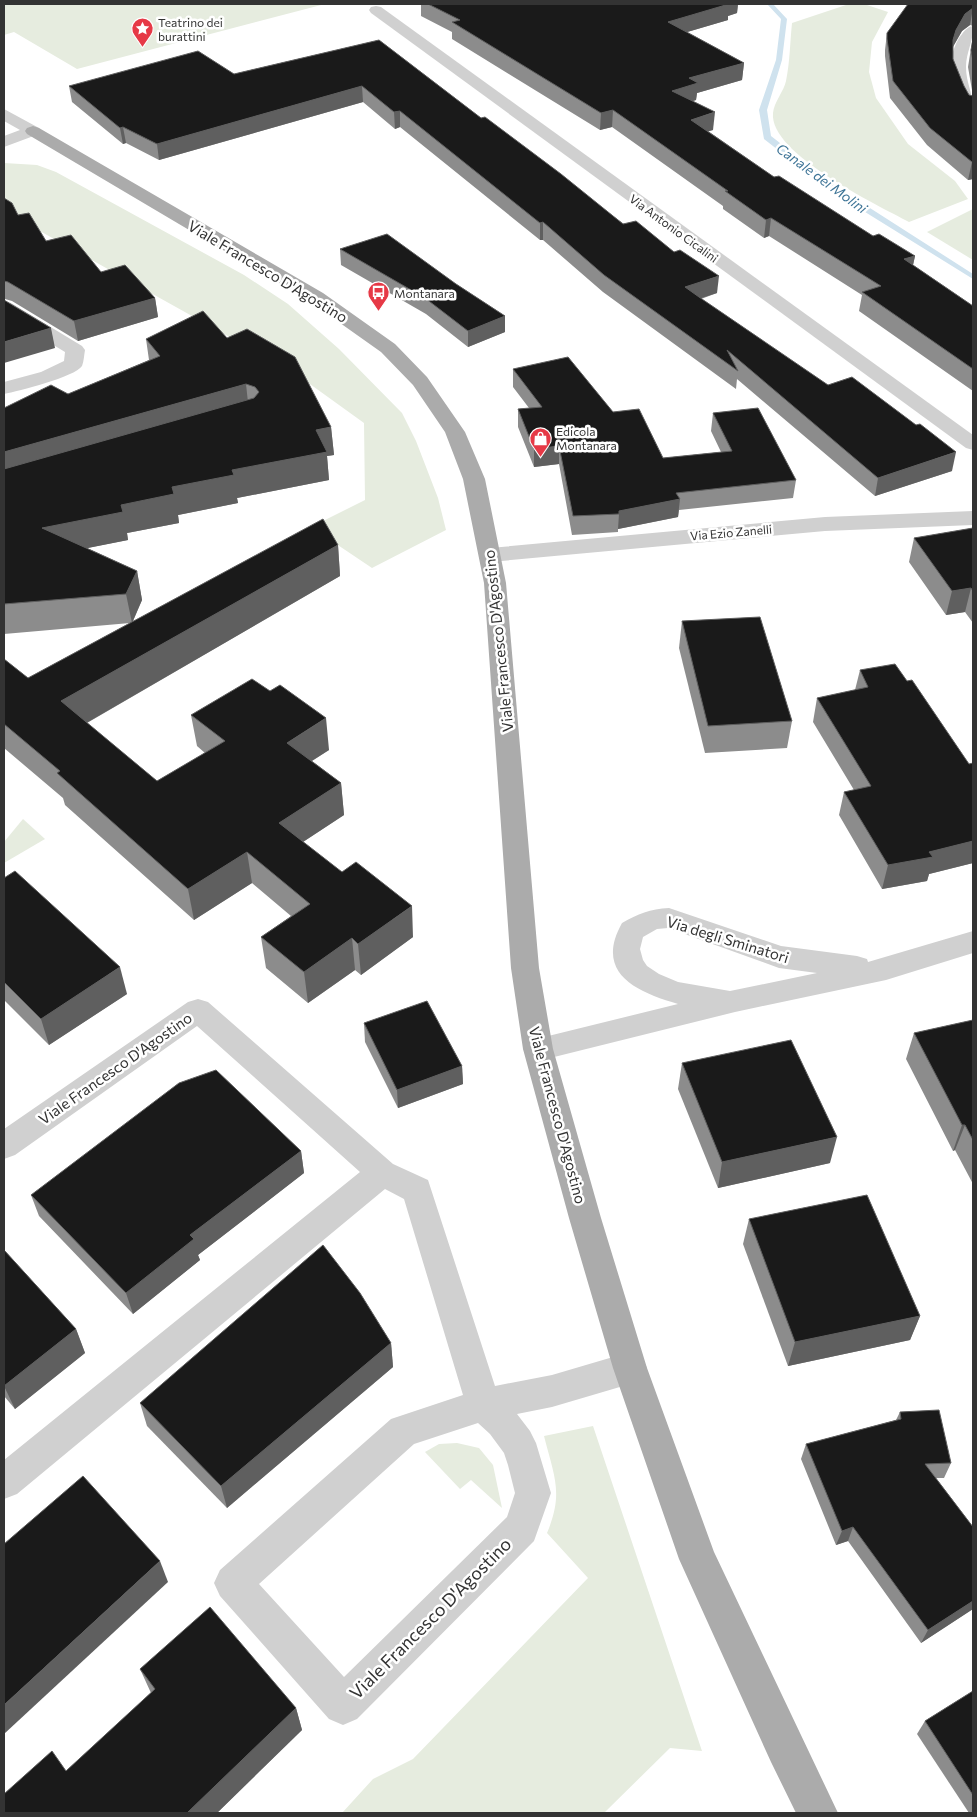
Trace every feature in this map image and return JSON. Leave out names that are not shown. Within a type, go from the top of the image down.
[{"type":"main road","name":"Viale Francesco D'Agostino","points":[[33,131],[316,297],[388,348],[420,381],[455,432],[474,479],[495,583],[512,778],[525,968],[538,1049],[585,1218],[630,1368],[698,1559],[785,1748],[818,1813]]},
{"type":"street","name":"Via Antonio Cicalini","points":[[376,10],[973,444]]},
{"type":"street","points":[[973,30],[958,57],[959,78],[966,98],[973,108]]},
{"type":"street","name":"Viale Francesco D'Agostino","points":[[4,114],[33,131]]},
{"type":"street","points":[[4,142],[33,131]]},
{"type":"street","points":[[4,307],[74,350],[72,364],[48,376],[4,388]]},
{"type":"street","name":"Via Ezio Zanelli","points":[[490,555],[825,524],[973,518]]},
{"type":"street","name":"Via degli Sminatori","points":[[736,1001],[689,995],[662,989],[641,976],[630,963],[626,948],[632,930],[652,919],[670,918],[779,957],[842,967],[886,968]]},
{"type":"street","name":"Via degli Sminatori","points":[[538,1049],[736,1001],[886,968],[973,942]]},
{"type":"street","name":"Viale Francesco D'Agostino","points":[[4,1146],[198,1010],[382,1173],[417,1190],[483,1405],[502,1422],[518,1442],[533,1493],[521,1528],[343,1705],[233,1582],[403,1430],[483,1405],[552,1391],[630,1368]]},
{"type":"street","points":[[4,1482],[382,1173]]},
{"type":"shaded area","points":[[4,4],[325,4],[77,69],[14,32],[4,35]]},
{"type":"shaded area","points":[[849,4],[864,4],[888,12],[872,42],[869,72],[876,98],[908,144],[955,181],[968,199],[909,222],[828,177],[788,145],[776,129],[773,113],[786,81],[792,23]]},
{"type":"shaded area","points":[[4,163],[37,165],[56,172],[244,275],[288,304],[339,349],[402,413],[416,441],[438,498],[446,530],[372,568],[311,527],[365,500],[364,423],[296,374],[4,211]]},
{"type":"shaded area","points":[[973,209],[973,260],[927,232]]},
{"type":"shaded area","points":[[23,819],[45,839],[4,863],[4,842]]},
{"type":"shaded area","points":[[593,1426],[702,1751],[670,1748],[604,1813],[342,1813],[373,1779],[413,1759],[588,1578],[547,1533],[555,1507],[556,1484],[544,1436]]},
{"type":"shaded area","points":[[457,1443],[479,1448],[493,1465],[502,1508],[471,1480],[460,1489],[425,1452],[439,1444]]},
{"type":"building","points":[[428,4],[729,4],[668,22],[744,63],[689,78],[698,83],[672,91],[715,112],[691,120],[774,177],[779,176],[873,236],[879,234],[915,256],[904,259],[973,306],[973,369],[862,292],[881,286],[771,218],[766,220],[613,110],[601,113],[452,22],[460,20]]},
{"type":"building","points":[[908,4],[973,4],[973,8],[965,14],[956,30],[953,40],[953,59],[964,86],[969,95],[973,96],[973,162],[930,128],[893,81],[887,33]]},
{"type":"building","points":[[973,39],[973,61],[971,50]]},
{"type":"building","points":[[379,40],[481,118],[485,117],[561,174],[623,224],[636,221],[674,252],[680,250],[719,276],[685,287],[699,297],[828,385],[852,377],[916,425],[920,424],[956,452],[878,478],[727,350],[738,371],[604,275],[543,222],[540,223],[400,111],[394,112],[362,86],[157,144],[123,127],[120,128],[69,86],[198,51],[234,74]]},
{"type":"building","points":[[4,198],[12,203],[18,215],[29,213],[46,241],[71,235],[101,272],[125,265],[155,298],[74,321],[4,281]]},
{"type":"building","points":[[387,234],[456,284],[505,316],[468,331],[425,298],[340,249]]},
{"type":"building","points":[[4,300],[51,328],[4,342]]},
{"type":"building","points":[[203,311],[227,338],[247,329],[295,357],[331,427],[316,430],[327,452],[232,470],[234,475],[172,487],[174,494],[121,505],[123,512],[42,528],[137,571],[126,594],[4,604],[4,469],[254,398],[259,392],[255,387],[246,384],[4,452],[4,408],[51,385],[68,394],[160,356],[146,339]]},
{"type":"building","points":[[568,357],[613,412],[639,409],[663,458],[732,451],[713,413],[758,408],[796,480],[676,493],[680,499],[619,511],[619,514],[573,516],[559,446],[534,449],[518,409],[542,407],[513,369]]},
{"type":"building","points":[[323,519],[338,545],[61,701],[157,781],[225,741],[191,715],[252,679],[270,691],[280,685],[326,718],[287,743],[341,783],[279,823],[342,872],[356,862],[412,906],[358,944],[352,938],[304,972],[261,937],[310,904],[247,852],[188,889],[57,773],[60,771],[4,724],[4,659],[28,678]]},
{"type":"building","points":[[973,528],[973,591],[971,588],[952,591],[914,538]]},
{"type":"building","points":[[760,617],[792,721],[708,726],[682,621]]},
{"type":"building","points":[[895,664],[907,681],[912,680],[969,764],[973,763],[973,841],[929,852],[933,857],[888,865],[844,792],[871,786],[817,698],[868,687],[860,670]]},
{"type":"building","points":[[15,871],[120,967],[41,1019],[4,982],[4,878]]},
{"type":"building","points":[[427,1001],[462,1066],[397,1090],[364,1023]]},
{"type":"building","points":[[973,1020],[973,1140],[965,1125],[962,1125],[914,1033]]},
{"type":"building","points":[[791,1040],[837,1137],[722,1162],[682,1063]]},
{"type":"building","points":[[216,1070],[301,1151],[190,1235],[194,1239],[126,1293],[31,1195],[179,1083]]},
{"type":"building","points":[[867,1195],[920,1316],[795,1342],[749,1219]]},
{"type":"building","points":[[323,1245],[360,1293],[391,1343],[221,1486],[140,1403]]},
{"type":"building","points":[[4,1250],[76,1329],[4,1386]]},
{"type":"building","points":[[939,1410],[951,1463],[925,1464],[973,1527],[973,1601],[928,1630],[853,1527],[842,1531],[806,1444],[901,1419],[900,1412]]},
{"type":"building","points":[[83,1476],[160,1561],[4,1705],[4,1544]]},
{"type":"building","points":[[210,1607],[296,1708],[187,1813],[4,1813],[4,1794],[52,1751],[66,1771],[155,1689],[140,1669]]},
{"type":"building","points":[[973,1691],[973,1795],[925,1721]]},
{"type":"waterway","name":"Canale dei Molini","points":[[770,4],[784,19],[779,60],[763,110],[767,137],[831,187],[973,277]]},
{"type":"place","name":"Teatrino dei burattini","points":[[142,48]]},
{"type":"place","name":"Montanara","points":[[378,312]]},
{"type":"place","name":"Edicola Montanara","points":[[540,457]]}]
